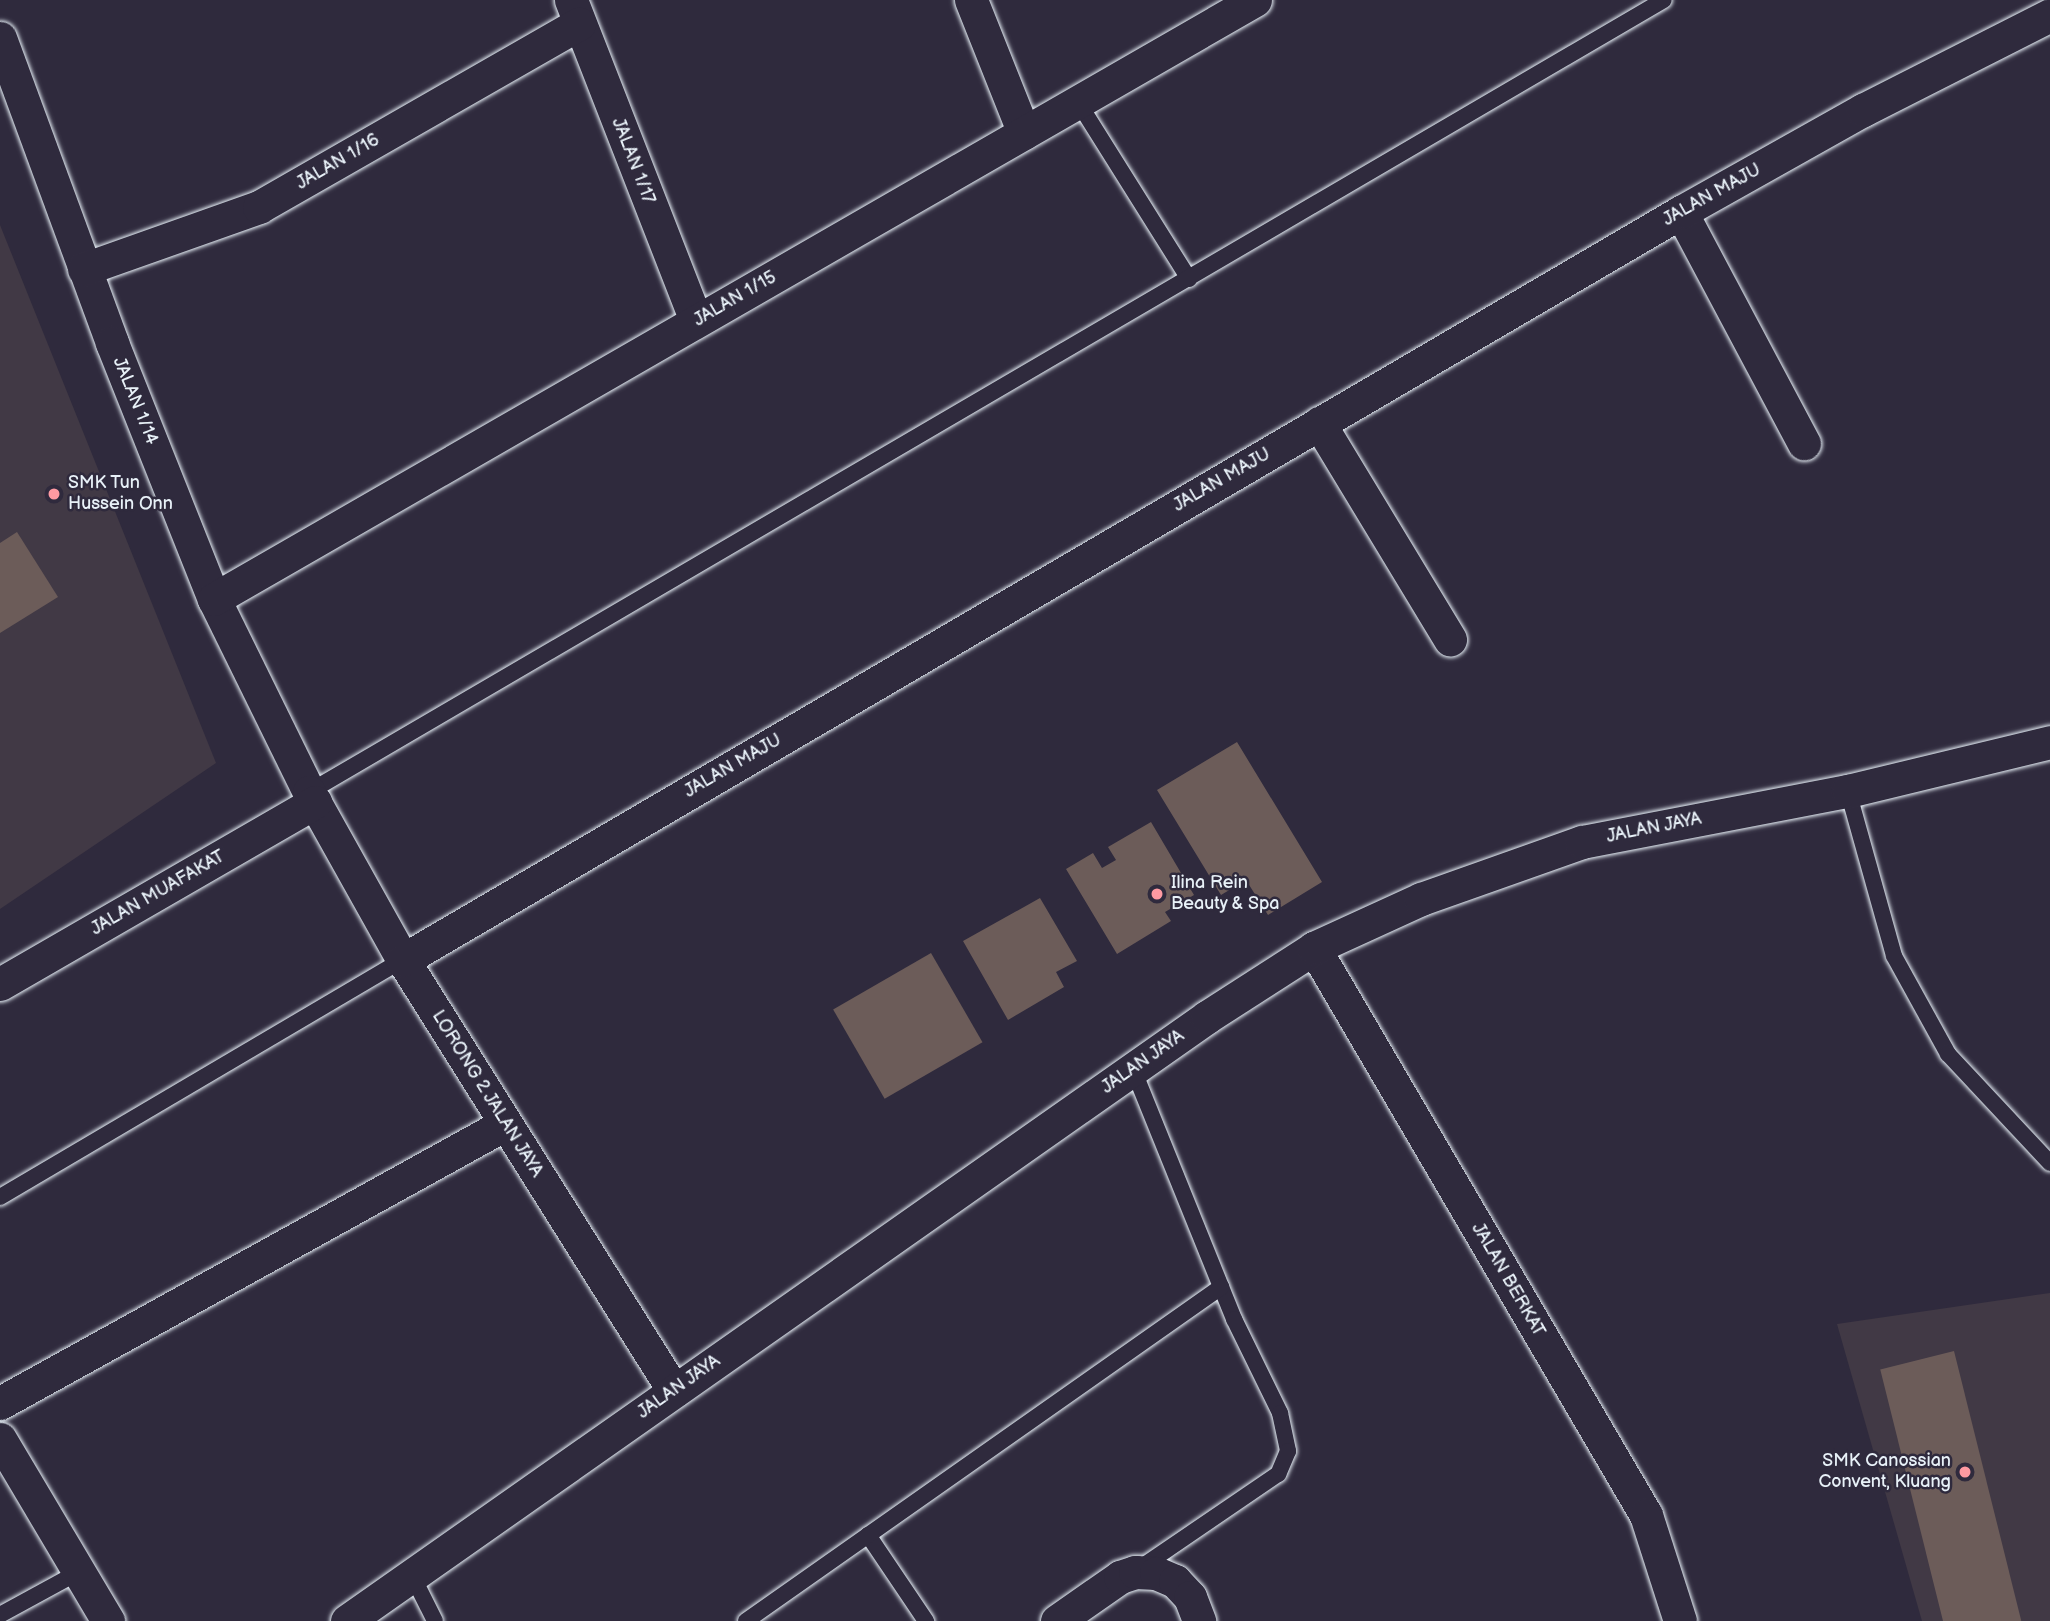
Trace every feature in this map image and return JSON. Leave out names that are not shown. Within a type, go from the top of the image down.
[{"type":"street","points":[[971,0],[1024,133]]},
{"type":"street","name":"JALAN 1/15","points":[[214,598],[1255,0]]},
{"type":"street","name":"JALAN 1/16","points":[[83,269],[259,207],[575,12]]},
{"type":"street","name":"JALAN 1/17","points":[[575,12],[696,321]]},
{"type":"street","name":"JALAN MAJU","points":[[403,960],[1681,212],[1863,110],[2050,15]]},
{"type":"street","name":"JALAN 1/14","points":[[0,38],[83,269],[214,598],[312,797]]},
{"type":"street","points":[[1681,212],[1804,443]]},
{"type":"street","points":[[1319,423],[1450,639]]},
{"type":"street","name":"JALAN JAYA","points":[[347,1621],[1133,1069],[1314,948],[1421,899],[1582,842],[1848,791],[2050,742]]},
{"type":"street","name":"LORONG 2 JALAN JAYA","points":[[312,797],[403,960],[674,1391]]},
{"type":"street","name":"JALAN MUAFAKAT","points":[[0,984],[312,797]]},
{"type":"street","name":"JALAN BERKAT","points":[[1314,948],[1646,1515],[1680,1621]]},
{"type":"street","points":[[0,1403],[505,1124]]},
{"type":"street","points":[[0,1439],[108,1621]]},
{"type":"street","points":[[1057,1621],[1120,1577],[1135,1572],[1156,1573],[1175,1581],[1189,1597],[1199,1621]]},
{"type":"lane","points":[[312,797],[1664,0]]},
{"type":"lane","points":[[1078,102],[1189,279]]},
{"type":"lane","points":[[1848,791],[1894,956],[1948,1054],[2050,1163]]},
{"type":"lane","points":[[0,1197],[403,960]]},
{"type":"lane","points":[[1133,1069],[1221,1287],[1287,1431],[1285,1466],[1135,1572]]},
{"type":"lane","points":[[746,1621],[1221,1287]]},
{"type":"lane","points":[[868,1535],[926,1621]]},
{"type":"lane","points":[[0,1615],[79,1572]]},
{"type":"lane","points":[[412,1575],[435,1621]]},
{"type":"shaded area","name":"SMK Tun Hussein Onn","points":[[0,225],[216,763],[0,909]]},
{"type":"shaded area","name":"SMK Canossian Convent, Kluang","points":[[2050,1293],[2050,1621],[1922,1621],[1837,1324]]},
{"type":"building","points":[[17,532],[58,597],[0,633],[0,543]]},
{"type":"building","points":[[1237,742],[1322,882],[1268,915],[1246,880],[1221,895],[1157,790]]},
{"type":"building","points":[[1151,822],[1194,895],[1165,912],[1171,921],[1117,954],[1066,869],[1093,853],[1102,868],[1116,860],[1108,847]]},
{"type":"building","points":[[1040,898],[1077,961],[1056,972],[1064,987],[1008,1020],[963,941]]},
{"type":"building","points":[[931,953],[982,1042],[885,1099],[833,1009]]},
{"type":"building","points":[[1954,1351],[2021,1621],[1943,1621],[1880,1369]]},
{"type":"place","name":"SMK Tun Hussein Onn","points":[[54,494]]},
{"type":"place","name":"Ilina Rein Beauty & Spa","points":[[1157,894]]},
{"type":"place","name":"SMK Canossian Convent, Kluang","points":[[1965,1472]]}]
